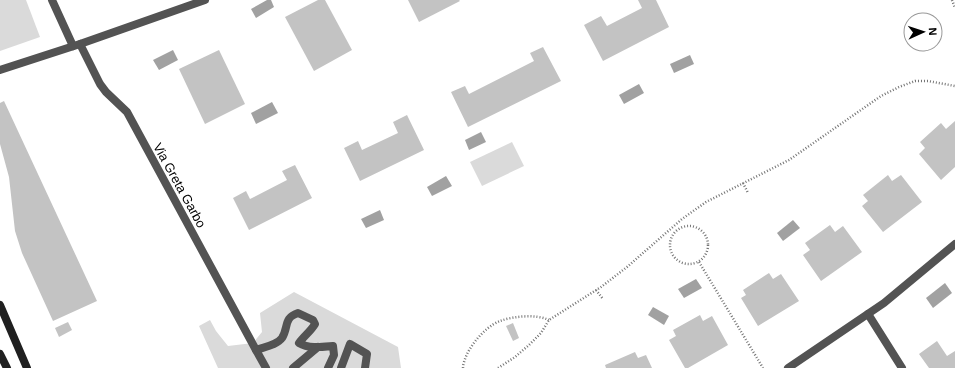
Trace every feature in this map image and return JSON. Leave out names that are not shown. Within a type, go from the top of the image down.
[{"type":"street","name":"Via Greta Garbo","points":[[52,0],[100,84],[106,92],[127,112],[266,368]]},
{"type":"street","points":[[0,70],[77,45],[205,0]]},
{"type":"street","points":[[788,368],[884,303],[955,244]]},
{"type":"street","points":[[0,304],[27,368]]},
{"type":"street","points":[[255,346],[278,341],[283,337],[288,320],[292,315],[298,313],[313,320],[315,324],[299,343],[318,347],[333,346],[334,356],[328,368]]},
{"type":"street","points":[[868,314],[902,368]]},
{"type":"street","points":[[341,368],[350,344],[367,354],[365,368]]},
{"type":"street","points":[[293,368],[318,347]]},
{"type":"street","points":[[0,354],[7,368]]},
{"type":"path","points":[[952,0],[955,8]]},
{"type":"path","points":[[498,368],[515,357],[529,345],[541,333],[549,320],[596,290],[627,267],[674,226],[706,202],[789,160],[880,96],[899,87],[915,81],[928,81],[955,86]]},
{"type":"path","points":[[744,183],[748,193]]},
{"type":"path","points":[[688,225],[700,229],[705,234],[708,246],[707,252],[699,262],[686,264],[675,259],[671,254],[669,247],[670,241],[676,230],[688,225]]},
{"type":"path","points":[[674,226],[676,230]]},
{"type":"path","points":[[699,262],[763,368]]},
{"type":"path","points":[[596,290],[603,299]]},
{"type":"path","points":[[463,368],[469,350],[490,326],[500,321],[513,318],[532,317],[549,320]]},
{"type":"shaded area","points":[[0,0],[26,0],[40,37],[0,51]]},
{"type":"shaded area","points":[[267,0],[271,0],[274,7],[256,18],[251,9]]},
{"type":"shaded area","points":[[173,50],[178,60],[159,70],[153,60]]},
{"type":"shaded area","points":[[690,55],[694,64],[674,73],[670,64]]},
{"type":"shaded area","points":[[639,84],[644,93],[624,104],[619,95]]},
{"type":"shaded area","points":[[272,102],[278,113],[256,124],[251,113]]},
{"type":"shaded area","points":[[481,132],[486,142],[469,150],[465,140]]},
{"type":"shaded area","points":[[512,142],[524,166],[482,186],[470,162]]},
{"type":"shaded area","points":[[446,176],[452,186],[432,196],[427,187]]},
{"type":"shaded area","points":[[380,210],[384,220],[366,228],[361,219]]},
{"type":"shaded area","points":[[793,220],[800,228],[783,241],[777,233]]},
{"type":"shaded area","points":[[696,279],[702,288],[684,298],[678,289]]},
{"type":"shaded area","points":[[945,283],[952,293],[933,308],[926,298]]},
{"type":"shaded area","points":[[294,292],[398,347],[401,368],[218,368],[199,326],[210,320],[216,331],[228,346],[253,343],[262,332],[260,313]]},
{"type":"shaded area","points":[[653,307],[669,316],[664,325],[648,315]]},
{"type":"building","points":[[318,0],[325,0],[352,50],[314,71],[285,17]]},
{"type":"building","points":[[408,0],[459,0],[460,1],[419,22]]},
{"type":"building","points":[[638,0],[656,0],[669,27],[603,61],[584,25],[601,16],[607,26],[642,8]]},
{"type":"building","points":[[543,47],[561,81],[468,127],[451,92],[465,86],[469,94],[534,61],[530,53]]},
{"type":"building","points":[[219,50],[245,104],[205,124],[179,69]]},
{"type":"building","points":[[4,101],[97,301],[53,321],[22,253],[15,231],[9,177],[0,144],[0,103]]},
{"type":"building","points":[[407,115],[424,150],[360,181],[344,148],[358,141],[362,150],[398,133],[393,122]]},
{"type":"building","points":[[955,121],[955,167],[941,180],[919,154],[925,148],[920,142],[941,123],[946,129]]},
{"type":"building","points":[[295,165],[312,198],[249,230],[233,198],[246,191],[250,199],[287,180],[282,171]]},
{"type":"building","points":[[888,175],[892,181],[901,175],[922,202],[883,232],[862,206],[868,201],[863,195]]},
{"type":"building","points":[[830,225],[835,232],[843,226],[862,252],[821,281],[803,255],[810,250],[805,243]]},
{"type":"building","points":[[769,273],[773,279],[781,274],[799,301],[758,326],[741,298],[746,295],[743,290]]},
{"type":"building","points":[[700,315],[703,321],[712,316],[728,345],[688,368],[685,368],[669,340],[676,336],[673,330]]},
{"type":"building","points":[[68,322],[72,330],[59,337],[55,328]]},
{"type":"building","points":[[513,323],[519,338],[513,341],[506,326]]},
{"type":"building","points":[[937,341],[947,356],[955,351],[955,368],[929,368],[919,354]]},
{"type":"building","points":[[635,352],[638,358],[646,355],[652,368],[606,368],[605,365]]}]
